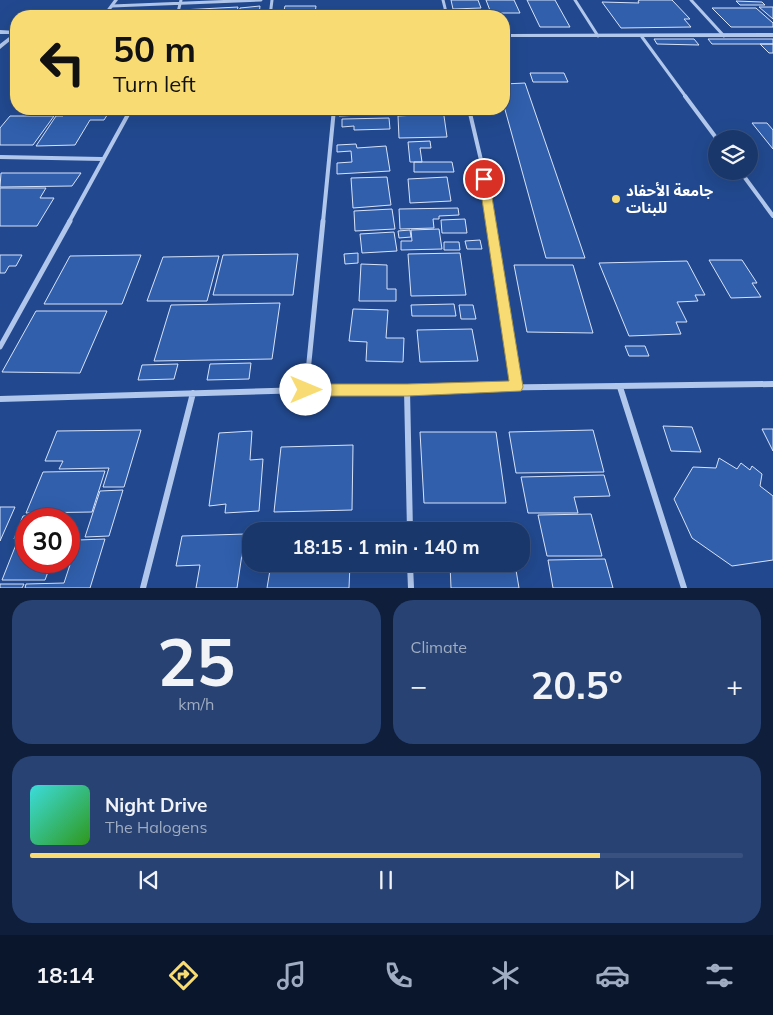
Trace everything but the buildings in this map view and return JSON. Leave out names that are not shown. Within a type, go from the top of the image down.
[{"type":"street","points":[[109,10],[116,0]]},
{"type":"street","points":[[112,6],[262,0]]},
{"type":"street","points":[[575,0],[598,36]]},
{"type":"street","points":[[691,0],[724,36]]},
{"type":"street","points":[[510,36],[773,35]]},
{"type":"street","points":[[642,36],[710,130]]},
{"type":"street","points":[[0,347],[128,115]]},
{"type":"street","points":[[306,390],[333,115]]},
{"type":"street","points":[[471,115],[481,160],[517,387]]},
{"type":"street","points":[[0,157],[102,159]]},
{"type":"street","points":[[747,180],[773,216]]},
{"type":"street","points":[[0,399],[306,390],[773,384]]},
{"type":"street","points":[[620,387],[684,588]]},
{"type":"street","points":[[407,390],[410,522]]},
{"type":"street","points":[[143,588],[193,393]]},
{"type":"street","points":[[410,572],[411,588]]},
{"type":"place","name":"جامعة الأحفاد للبنات","points":[[616,199]]},
{"type":"route","points":[[306,390],[517,387],[484,179]]}]
